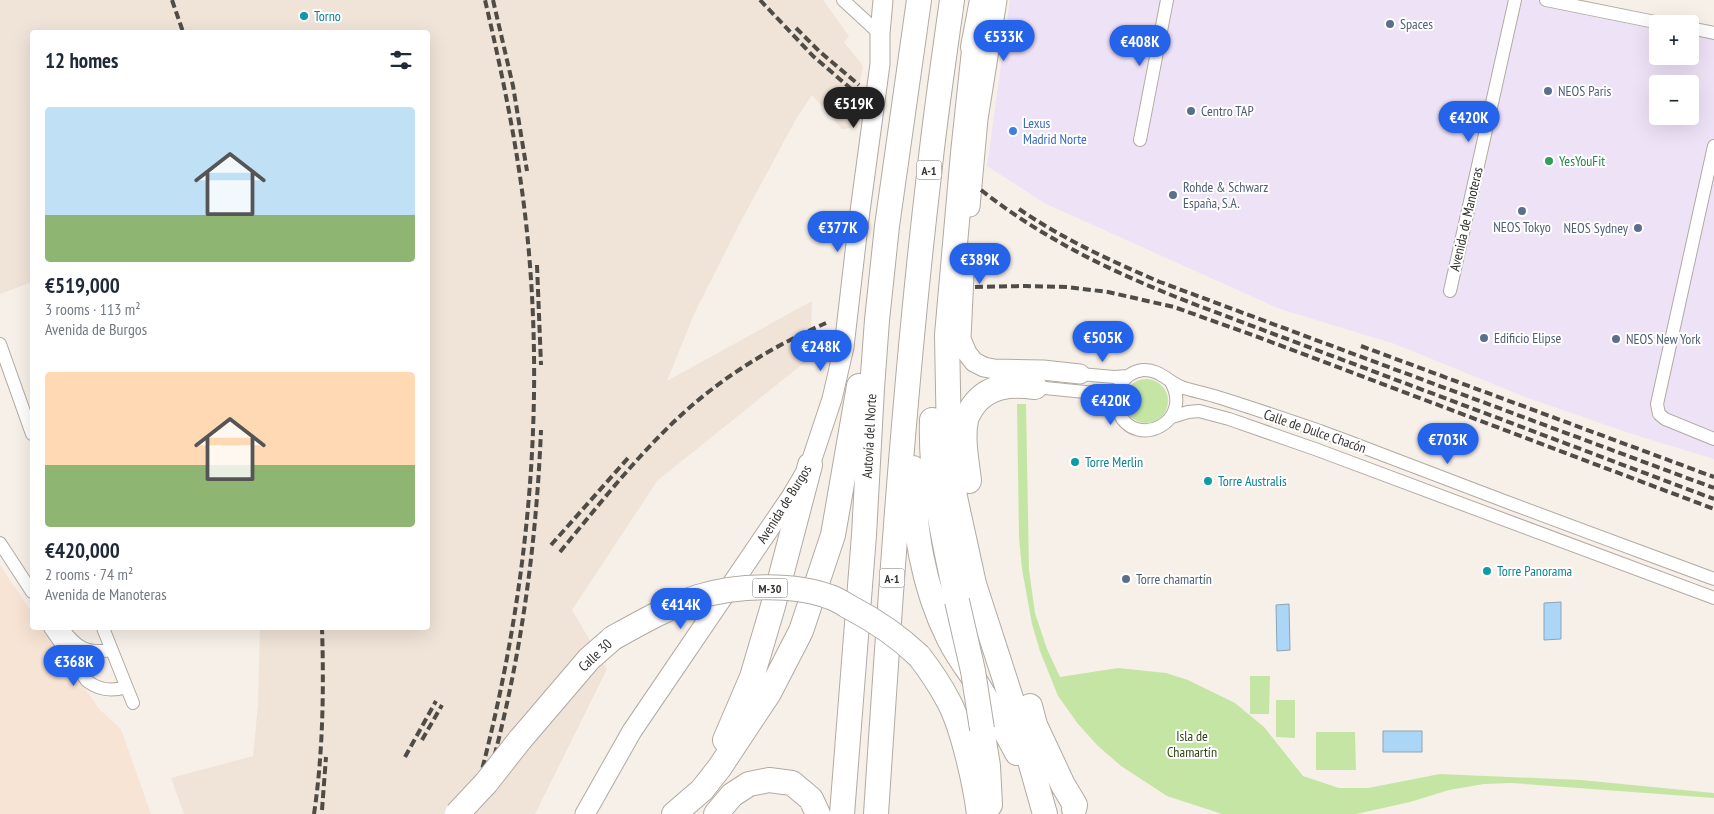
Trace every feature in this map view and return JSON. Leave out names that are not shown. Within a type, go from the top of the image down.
[{"type":"highway","name":"Autovía del Norte","points":[[842,814],[864,535],[877,320],[887,226],[919,0]]},
{"type":"highway","name":"A-1","points":[[876,814],[894,535],[912,342],[929,174],[952,0]]},
{"type":"highway","points":[[982,0],[957,130],[949,188],[937,302],[932,432],[936,484],[946,552],[973,671],[988,766],[991,814]]},
{"type":"highway","points":[[976,32],[947,335],[948,443],[955,497],[974,584],[998,655],[1045,814]]},
{"type":"highway","points":[[956,227],[978,120]]},
{"type":"highway","points":[[674,814],[702,790],[720,767],[769,693],[802,631],[833,535],[867,339],[877,320]]},
{"type":"highway","points":[[912,342],[914,489],[916,524],[924,573],[949,640],[1004,727],[1019,759],[1037,814]]},
{"type":"highway","points":[[1035,387],[1007,386],[991,390],[979,398],[966,417],[964,430],[976,528],[991,584],[1035,725],[1063,785],[1075,805],[1076,812]]},
{"type":"highway","points":[[674,814],[726,739],[752,677],[773,606],[810,465]]},
{"type":"highway","name":"Calle 30","points":[[457,814],[589,659],[613,638],[652,616],[698,597],[742,588],[767,588],[802,590],[830,597],[892,632],[919,656],[935,678],[950,704],[967,759],[979,814]]},
{"type":"highway","points":[[998,655],[1048,771],[1059,790],[1076,812]]},
{"type":"highway","points":[[716,814],[732,795],[749,784],[769,780],[792,783],[811,799],[818,814]]},
{"type":"street","points":[[843,0],[880,34]]},
{"type":"street","name":"Avenida de Burgos","points":[[585,814],[632,731],[810,465],[832,399],[844,347],[859,216],[880,64],[883,0]]},
{"type":"street","points":[[997,0],[978,120],[965,256],[960,325],[961,340],[974,362],[984,367],[1008,370],[1043,370],[1114,378],[1128,376],[1143,370],[1158,372],[1171,382],[1174,388],[1176,403],[1172,416],[1161,426],[1141,430],[1134,428],[1123,419],[1117,406],[1106,397],[1095,393],[1035,387]]},
{"type":"street","points":[[1140,140],[1167,0]]},
{"type":"street","name":"Avenida de Manoteras","points":[[1450,291],[1515,0]]},
{"type":"street","points":[[1546,0],[1649,21]]},
{"type":"street","points":[[1699,30],[1714,33]]},
{"type":"street","points":[[1714,146],[1659,392],[1657,410],[1665,420],[1714,439]]},
{"type":"street","points":[[0,344],[30,428]]},
{"type":"street","points":[[1117,406],[1118,390],[1128,376]]},
{"type":"street","name":"Calle de Dulce Chacón","points":[[1171,382],[1183,388],[1214,396],[1320,431],[1714,579]]},
{"type":"street","name":"Calle de Dulce Chacón","points":[[1172,416],[1188,412],[1210,413],[1315,449],[1714,598]]},
{"type":"street","points":[[1315,449],[1320,431]]},
{"type":"street","points":[[1452,500],[1458,484]]},
{"type":"street","points":[[1588,551],[1593,534]]},
{"type":"street","points":[[0,543],[30,589]]},
{"type":"street","points":[[51,630],[87,681],[94,686],[106,690],[119,690],[126,687]]},
{"type":"street","points":[[64,630],[79,646],[88,651],[112,650]]},
{"type":"street","points":[[104,630],[133,703]]},
{"type":"shaded area","points":[[0,0],[823,0],[849,36],[844,42],[863,66],[851,128],[842,129],[812,95],[796,119],[694,314],[667,381],[812,301],[810,358],[657,481],[572,610],[607,669],[535,814],[184,814],[171,778],[253,756],[258,705],[260,630],[430,630],[430,30],[30,30],[30,283],[0,294]]},
{"type":"shaded area","points":[[1010,0],[1546,0],[1649,22],[1649,65],[1699,65],[1699,30],[1714,33],[1714,459],[1632,434],[1525,397],[1395,344],[1280,309],[1044,203],[987,166]]},
{"type":"shaded area","points":[[0,565],[30,610],[30,630],[44,630],[100,710],[121,729],[151,814],[0,814]]},
{"type":"green space","points":[[1146,379],[1158,383],[1164,389],[1168,401],[1164,413],[1158,419],[1146,423],[1134,419],[1128,413],[1124,401],[1128,389],[1134,383]]},
{"type":"green space","name":"Isla de Chamartín","points":[[1017,404],[1026,404],[1029,570],[1035,613],[1047,649],[1060,677],[1118,668],[1166,673],[1188,680],[1235,703],[1264,727],[1303,776],[1339,788],[1368,788],[1440,774],[1581,780],[1714,793],[1714,798],[1511,783],[1484,784],[1449,790],[1410,802],[1356,814],[1222,814],[1167,796],[1121,766],[1098,746],[1078,724],[1058,696],[1040,651],[1032,624],[1022,569],[1019,538]]},
{"type":"green space","points":[[1250,676],[1270,676],[1269,714],[1250,714]]},
{"type":"green space","points":[[1276,700],[1295,700],[1295,738],[1276,737]]},
{"type":"green space","points":[[1316,732],[1355,732],[1356,770],[1316,770]]},
{"type":"water","points":[[1561,602],[1561,639],[1544,640],[1544,603]]},
{"type":"water","points":[[1289,604],[1290,650],[1277,651],[1276,605]]},
{"type":"water","points":[[1383,731],[1422,731],[1422,752],[1383,752]]},
{"type":"railway","points":[[172,0],[182,30]]},
{"type":"railway","points":[[470,814],[489,743],[517,598],[526,526],[532,453],[534,379],[533,306],[524,203],[510,116],[485,0]]},
{"type":"railway","points":[[493,0],[513,86],[527,171]]},
{"type":"railway","points":[[760,0],[813,56],[857,94]]},
{"type":"railway","points":[[796,28],[819,51],[859,85]]},
{"type":"railway","points":[[981,190],[1006,209],[1058,242],[1141,283],[1714,499]]},
{"type":"railway","points":[[1019,209],[1088,249],[1160,282],[1714,488]]},
{"type":"railway","points":[[537,265],[541,365]]},
{"type":"railway","points":[[975,287],[1067,287],[1108,292],[1174,307],[1714,509]]},
{"type":"railway","points":[[560,552],[632,466],[695,402],[730,376],[768,352],[826,323]]},
{"type":"railway","points":[[1361,346],[1714,477]]},
{"type":"railway","points":[[485,790],[507,702],[524,612],[535,521],[541,430]]},
{"type":"railway","points":[[551,545],[629,457]]},
{"type":"railway","points":[[314,814],[322,721],[322,630]]},
{"type":"railway","points":[[405,757],[436,701]]},
{"type":"railway","points":[[422,740],[442,705]]},
{"type":"railway","points":[[322,810],[326,757]]},
{"type":"place","name":"Torno","points":[[304,16]]},
{"type":"place","name":"Spaces","points":[[1390,24]]},
{"type":"place","name":"NEOS Paris","points":[[1548,91]]},
{"type":"place","name":"Centro TAP","points":[[1191,111]]},
{"type":"place","name":"Lexus Madrid Norte","points":[[1013,131]]},
{"type":"place","name":"YesYouFit","points":[[1549,161]]},
{"type":"place","name":"Rohde & Schwarz España, S.A.","points":[[1173,195]]},
{"type":"place","name":"NEOS Tokyo","points":[[1522,211]]},
{"type":"place","name":"NEOS Sydney","points":[[1638,228]]},
{"type":"place","name":"Edificio Elipse","points":[[1484,338]]},
{"type":"place","name":"NEOS New York","points":[[1616,339]]},
{"type":"place","name":"Torre Merlin","points":[[1075,462]]},
{"type":"place","name":"Torre Australis","points":[[1208,481]]},
{"type":"place","name":"Torre Panorama","points":[[1487,571]]},
{"type":"place","name":"Torre chamartín","points":[[1126,579]]}]
